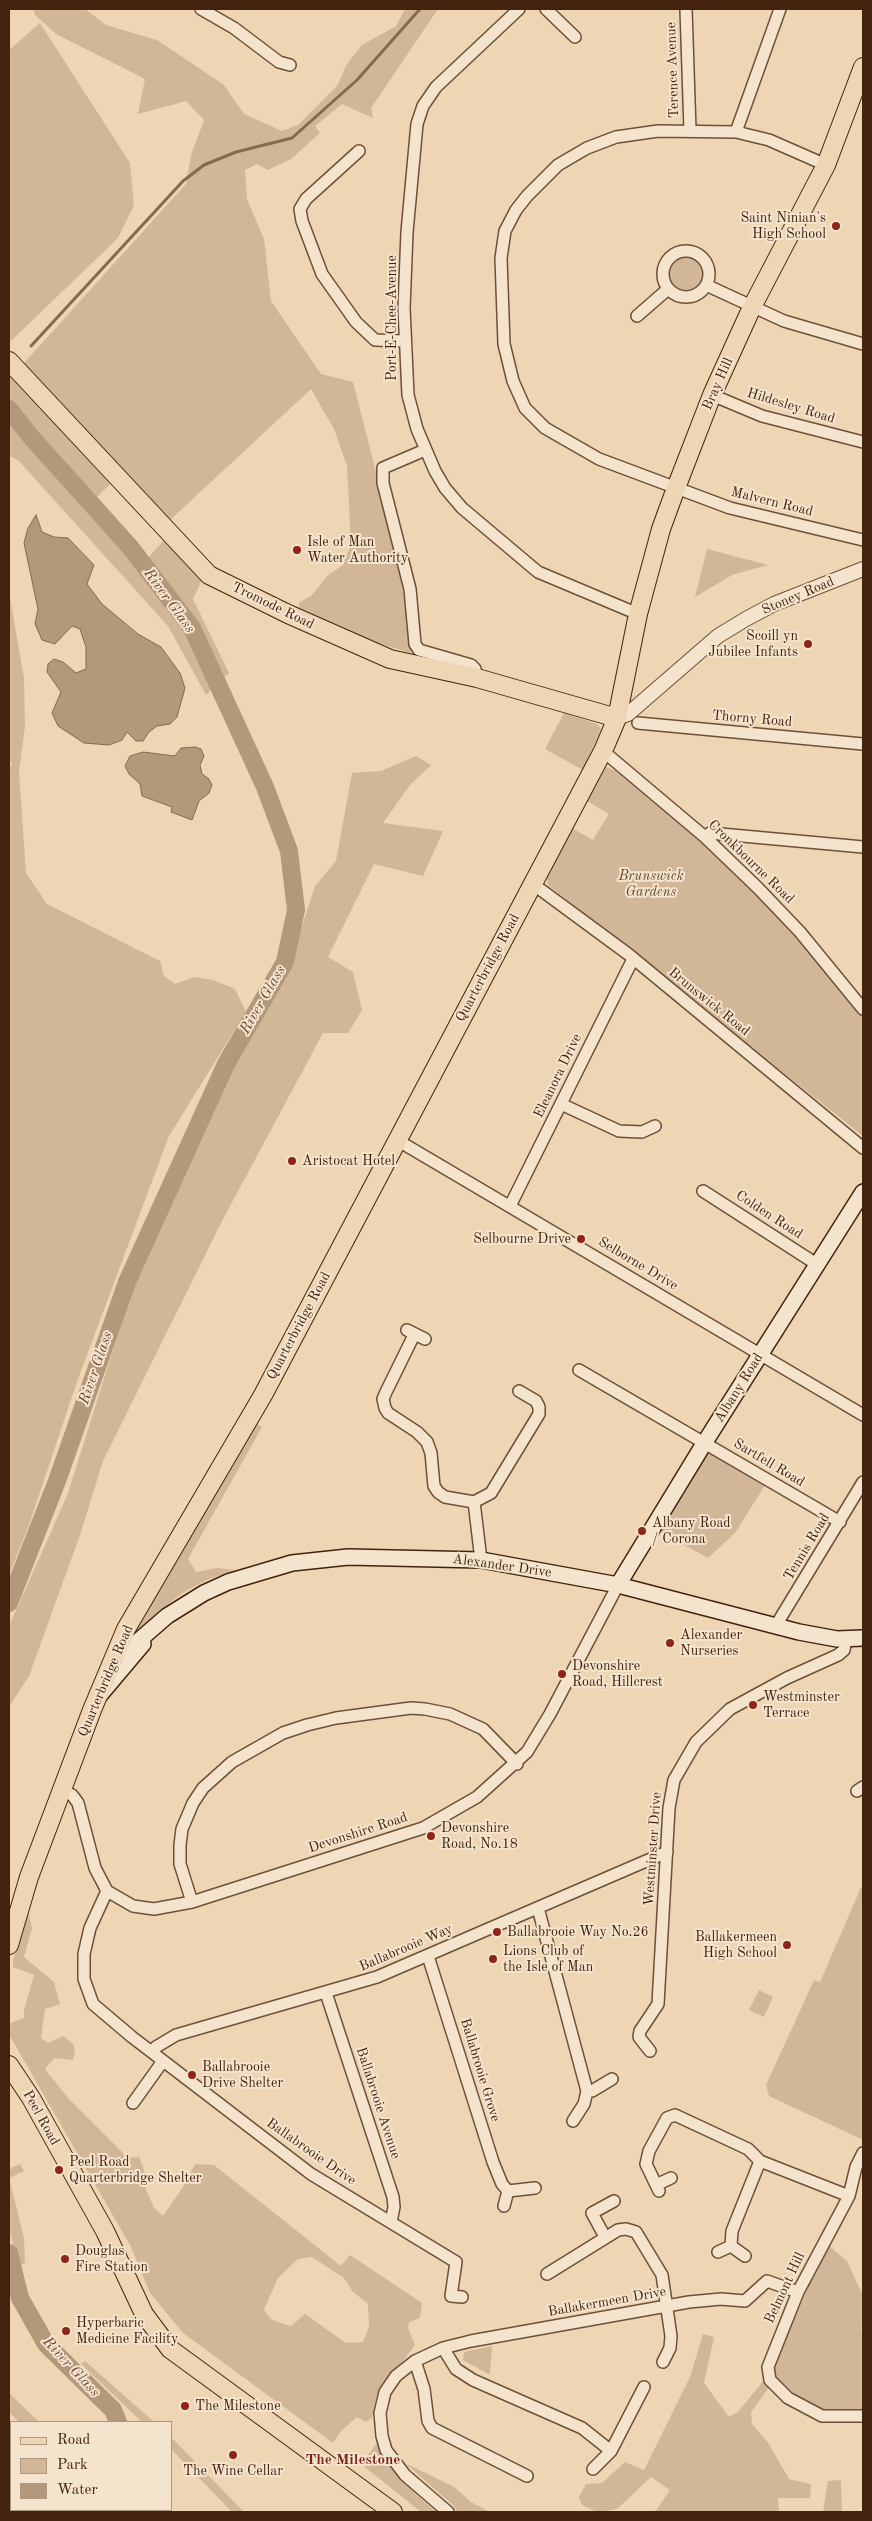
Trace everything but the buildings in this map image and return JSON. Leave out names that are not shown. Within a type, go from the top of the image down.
[{"type":"main road","name":"Bray Hill","points":[[617,718],[638,614],[661,529],[676,488],[712,395],[752,308],[826,165],[863,67]]},
{"type":"main road","name":"Tromode Road","points":[[9,361],[209,575],[372,652],[477,678],[617,718]]},
{"type":"main road","name":"Quarterbridge Road","points":[[9,1946],[27,1884],[96,1698],[126,1630],[258,1403],[604,751],[617,718]]},
{"type":"main road","name":"Albany Road","points":[[618,1585],[705,1442],[863,1192]]},
{"type":"main road","name":"Alexander Drive","points":[[110,1666],[120,1655],[167,1616],[204,1593],[228,1582],[292,1563],[348,1557],[481,1560],[618,1585],[775,1627],[846,1639],[863,1638]]},
{"type":"main road","name":"Alexander Drive","points":[[96,1698],[110,1686],[152,1630]]},
{"type":"main road","name":"Peel Road","points":[[9,2065],[31,2098],[105,2231],[144,2314],[170,2349],[393,2512]]},
{"type":"street","points":[[201,9],[234,28],[279,62],[292,66]]},
{"type":"street","name":"Port-E-Chee-Avenue","points":[[519,9],[436,87],[423,106],[417,124],[407,232],[404,341],[408,395],[412,414],[425,450],[445,488],[462,508],[531,566],[563,584],[638,614]]},
{"type":"street","points":[[546,9],[575,37]]},
{"type":"street","name":"Terence Avenue","points":[[686,9],[690,130]]},
{"type":"street","points":[[736,132],[780,9]]},
{"type":"street","name":"Malvern Road","points":[[826,165],[769,140],[736,132],[658,131],[616,137],[587,148],[558,165],[516,210],[505,232],[501,258],[504,344],[513,381],[525,408],[545,428],[599,459],[730,508],[863,540]]},
{"type":"street","points":[[359,151],[312,192],[300,209],[304,230],[322,274],[356,322],[375,340],[404,341]]},
{"type":"street","points":[[288,205],[300,209]]},
{"type":"street","points":[[680,251],[693,252],[704,259],[709,272],[706,285],[696,295],[688,297],[674,294],[668,289],[663,277],[668,258],[680,251]]},
{"type":"street","points":[[706,285],[752,308],[804,328],[863,344]]},
{"type":"street","points":[[637,316],[668,289]]},
{"type":"street","name":"Hildesley Road","points":[[712,395],[762,416],[863,442]]},
{"type":"street","points":[[425,450],[383,468],[383,483],[395,523],[410,589],[415,644],[419,650],[471,666],[475,669],[477,678]]},
{"type":"street","name":"Stoney Road","points":[[617,718],[635,709],[718,636],[746,619],[774,604],[863,569]]},
{"type":"street","name":"Thorny Road","points":[[638,724],[863,744]]},
{"type":"street","name":"Cronkbourne Road","points":[[604,751],[705,837],[800,932],[863,1009]]},
{"type":"street","points":[[705,837],[710,833],[863,846]]},
{"type":"street","name":"Brunswick Road","points":[[533,884],[633,959],[863,1148]]},
{"type":"street","name":"Eleanora Drive","points":[[510,1206],[633,959]]},
{"type":"street","points":[[561,1104],[620,1130],[642,1132],[656,1126]]},
{"type":"street","name":"Selborne Drive","points":[[397,1140],[863,1415]]},
{"type":"street","name":"Colden Road","points":[[703,1191],[818,1265]]},
{"type":"street","points":[[425,1339],[410,1333],[386,1392],[384,1399],[385,1408],[388,1413],[417,1432],[427,1442],[431,1453],[434,1486],[445,1497],[474,1502],[491,1492],[539,1414],[539,1407],[536,1401],[519,1391]]},
{"type":"street","name":"Sartfell Road","points":[[579,1370],[840,1522]]},
{"type":"street","name":"Tennis Road","points":[[775,1627],[863,1482]]},
{"type":"street","points":[[474,1502],[481,1560]]},
{"type":"street","name":"Devonshire Road","points":[[107,1891],[133,1906],[148,1908],[163,1908],[192,1902],[423,1828],[466,1805],[516,1764],[526,1752],[550,1714],[618,1585]]},
{"type":"street","name":"Westminster Drive","points":[[650,2051],[639,2037],[640,2031],[658,2004],[668,1808],[672,1788],[684,1760],[696,1742],[730,1709],[787,1678],[838,1655],[844,1650],[846,1639]]},
{"type":"street","points":[[192,1902],[180,1864],[180,1845],[182,1829],[193,1803],[203,1788],[232,1762],[283,1733],[307,1725],[345,1717],[411,1708],[425,1709],[450,1714],[483,1729],[516,1764]]},
{"type":"street","points":[[63,1790],[72,1795],[78,1803],[95,1868],[107,1891]]},
{"type":"street","name":"Ballabrooie Way","points":[[152,2052],[156,2047],[176,2035],[377,1977],[666,1852]]},
{"type":"street","name":"Ballabrooie Drive","points":[[107,1891],[90,1928],[84,1954],[84,1979],[88,1994],[100,2010],[311,2174],[456,2262],[451,2296]]},
{"type":"street","points":[[538,1908],[587,2092],[584,2104],[573,2121]]},
{"type":"street","name":"Ballabrooie Grove","points":[[428,1956],[493,2162],[502,2184],[508,2191]]},
{"type":"street","name":"Ballabrooie Avenue","points":[[326,1993],[393,2197],[394,2208],[391,2222]]},
{"type":"street","points":[[132,2103],[164,2061]]},
{"type":"street","points":[[587,2092],[612,2079]]},
{"type":"street","points":[[671,2178],[658,2188],[646,2164],[649,2151],[667,2118],[675,2115],[748,2149],[760,2161],[849,2196]]},
{"type":"street","name":"Belmont Hill","points":[[863,2153],[856,2167],[849,2196],[798,2292],[768,2367],[770,2380],[788,2398],[822,2416],[863,2416]]},
{"type":"street","points":[[731,2246],[732,2231],[760,2161]]},
{"type":"street","points":[[504,2206],[508,2191],[535,2188]]},
{"type":"street","points":[[605,2237],[592,2213],[614,2200]]},
{"type":"street","points":[[547,2274],[605,2237],[626,2228],[636,2232],[659,2267],[671,2336],[670,2348],[663,2362]]},
{"type":"street","points":[[718,2252],[731,2246]]},
{"type":"street","points":[[731,2246],[745,2256]]},
{"type":"street","name":"Ballakermeen Drive","points":[[448,2512],[405,2475],[386,2450],[382,2436],[380,2413],[385,2392],[404,2368],[415,2361],[443,2348],[471,2341],[667,2306],[721,2299],[745,2301],[767,2281],[798,2292]]},
{"type":"street","points":[[443,2348],[456,2369],[473,2380],[582,2428],[611,2451]]},
{"type":"street","points":[[415,2361],[424,2389],[428,2421],[432,2428],[527,2476]]},
{"type":"street","points":[[592,2468],[611,2451],[644,2387]]},
{"type":"green space","points":[[33,9],[85,9],[106,25],[157,40],[224,85],[244,114],[282,131],[298,125],[337,86],[347,64],[362,45],[396,26],[405,9],[438,9],[371,108],[373,118],[342,104],[315,126],[320,133],[291,159],[268,170],[257,164],[245,170],[247,199],[264,239],[271,301],[321,374],[353,382],[405,585],[411,653],[350,635],[299,610],[299,603],[312,595],[327,576],[343,565],[351,544],[347,466],[334,429],[311,389],[169,521],[24,363],[186,184],[191,155],[204,120],[186,101],[138,114],[145,79],[56,34],[35,15]]},
{"type":"green space","points":[[40,23],[130,163],[134,205],[118,238],[11,341],[9,338],[9,50]]},
{"type":"green space","points":[[685,255],[698,261],[704,274],[698,287],[685,293],[672,287],[666,274],[672,261]]},
{"type":"green space","points":[[9,370],[110,484],[94,500],[147,559],[164,540],[203,578],[193,599],[229,673],[206,695],[168,626],[18,460],[9,456]]},
{"type":"green space","points":[[707,549],[768,565],[732,575],[695,597]]},
{"type":"green space","points":[[9,592],[24,678],[25,726],[19,772],[26,873],[47,904],[160,961],[164,976],[175,984],[194,977],[213,980],[235,989],[246,1012],[169,1136],[78,1379],[29,1525],[9,1575],[9,774],[12,763],[9,761]]},
{"type":"green space","points":[[564,713],[597,724],[601,729],[583,770],[545,749]]},
{"type":"green space","points":[[416,756],[431,765],[410,785],[383,823],[443,831],[423,876],[374,864],[328,957],[353,972],[362,1010],[348,1033],[323,1033],[222,1221],[103,1461],[80,1535],[29,1676],[9,1707],[9,1626],[67,1496],[132,1290],[231,1072],[289,966],[315,886],[336,861],[352,773],[381,771]]},
{"type":"green space","name":"Brunswick Gardens","points":[[606,767],[616,771],[644,792],[720,858],[795,935],[863,1017],[863,1136],[548,885],[546,872],[570,827],[593,840],[609,814],[587,801]]},
{"type":"green space","points":[[253,1422],[262,1427],[188,1559],[196,1572],[217,1568],[235,1570],[209,1579],[184,1592],[160,1610],[137,1635],[133,1632]]},
{"type":"green space","points":[[708,1451],[765,1485],[735,1533],[708,1558],[661,1532]]},
{"type":"green space","points":[[863,1883],[863,2135],[861,2139],[769,2096],[766,2085],[814,1980],[820,1982]]},
{"type":"green space","points":[[27,1908],[32,1928],[24,1957],[54,1982],[60,2004],[45,2009],[41,2038],[48,2043],[63,2036],[73,2044],[75,2051],[73,2060],[54,2058],[45,2069],[68,2098],[128,2158],[139,2157],[144,2170],[146,2190],[154,2208],[163,2216],[183,2187],[195,2164],[214,2165],[341,2266],[350,2255],[422,2303],[420,2318],[409,2322],[408,2328],[415,2345],[376,2397],[372,2418],[366,2422],[357,2417],[341,2431],[333,2443],[183,2333],[150,2293],[131,2247],[10,2036],[10,2023],[24,2018],[24,2010],[34,1975],[13,1967],[13,1960]],"holes":[[[312,2257],[344,2278],[352,2291],[368,2304],[369,2327],[363,2342],[346,2343],[305,2314],[291,2326],[272,2320],[264,2310],[278,2278],[298,2259]]]},
{"type":"green space","points":[[759,1990],[773,1997],[764,2017],[749,2010]]},
{"type":"green space","points":[[20,2164],[24,2171],[9,2178],[9,2169]]},
{"type":"green space","points":[[9,2178],[24,2238],[25,2263],[18,2266],[9,2226]]},
{"type":"green space","points":[[827,2244],[847,2261],[863,2296],[861,2333],[863,2334],[863,2411],[828,2413],[803,2401],[776,2378],[751,2412],[752,2424],[769,2444],[789,2479],[811,2484],[810,2498],[778,2498],[779,2512],[655,2512],[670,2490],[651,2477],[617,2509],[597,2512],[582,2505],[579,2497],[586,2484],[602,2483],[625,2462],[644,2470],[690,2377],[703,2334],[714,2337],[704,2383],[729,2417],[738,2412],[772,2370]]},
{"type":"green space","points":[[492,2346],[490,2375],[463,2360],[464,2352]]},
{"type":"green space","points":[[85,2361],[153,2421],[141,2421],[81,2364]]},
{"type":"green space","points":[[9,2393],[38,2421],[18,2421],[9,2412]]},
{"type":"green space","points":[[172,2439],[244,2512],[232,2512],[172,2450]]},
{"type":"green space","points":[[377,2443],[384,2459],[411,2490],[436,2512],[421,2512],[361,2464]]},
{"type":"green space","points":[[405,2463],[454,2487],[471,2502],[490,2512],[457,2512],[453,2505]]},
{"type":"green space","points":[[841,2480],[842,2512],[823,2512],[828,2481]]},
{"type":"water","points":[[36,515],[42,532],[54,537],[68,538],[94,565],[87,584],[102,604],[138,634],[161,647],[180,673],[185,688],[177,717],[170,724],[157,726],[149,732],[143,741],[136,741],[127,732],[122,740],[109,745],[84,743],[58,726],[52,713],[61,692],[47,672],[48,664],[54,659],[63,662],[76,673],[86,669],[86,647],[80,629],[72,626],[55,644],[42,640],[35,624],[38,609],[24,543],[28,528]]},
{"type":"water","points":[[195,747],[201,749],[204,756],[200,765],[202,774],[209,779],[212,785],[209,793],[199,801],[192,820],[171,812],[172,807],[142,796],[140,784],[129,774],[125,766],[130,756],[143,752],[175,756],[181,748]]},
{"type":"waterway","points":[[31,346],[183,181],[204,165],[236,152],[292,138],[357,80],[420,9]]},
{"type":"waterway","name":"River Glass","points":[[9,409],[32,438],[130,547],[192,628],[265,787],[289,851],[296,910],[285,962],[226,1064],[127,1282],[57,1481],[9,1603]]},
{"type":"waterway","name":"River Glass","points":[[9,2253],[20,2298],[46,2344],[113,2410],[118,2421]]},
{"type":"place","name":"Saint Ninian's High School","points":[[836,226]]},
{"type":"place","name":"Isle of Man Water Authority","points":[[297,550]]},
{"type":"place","name":"Scoill yn Jubilee Infants","points":[[808,644]]},
{"type":"place","name":"Aristocat Hotel","points":[[292,1161]]},
{"type":"place","name":"Selbourne Drive","points":[[581,1239]]},
{"type":"place","name":"Albany Road / Corona","points":[[642,1531]]},
{"type":"place","name":"Alexander Nurseries","points":[[670,1643]]},
{"type":"place","name":"Devonshire Road, Hillcrest","points":[[562,1674]]},
{"type":"place","name":"Westminster Terrace","points":[[753,1705]]},
{"type":"place","name":"Devonshire Road, No.18","points":[[431,1836]]},
{"type":"place","name":"Ballabrooie Way No.26","points":[[497,1932]]},
{"type":"place","name":"Ballakermeen High School","points":[[787,1945]]},
{"type":"place","name":"Lions Club of the Isle of Man","points":[[493,1959]]},
{"type":"place","name":"Ballabrooie Drive Shelter","points":[[192,2075]]},
{"type":"place","name":"Peel Road Quarterbridge Shelter","points":[[59,2170]]},
{"type":"place","name":"Douglas Fire Station","points":[[65,2259]]},
{"type":"place","name":"Hyperbaric Medicine Facility","points":[[66,2331]]},
{"type":"place","name":"The Milestone","points":[[185,2406]]},
{"type":"place","name":"The Wine Cellar","points":[[233,2455]]},
{"type":"district","name":"The Milestone","points":[[353,2460]]}]
